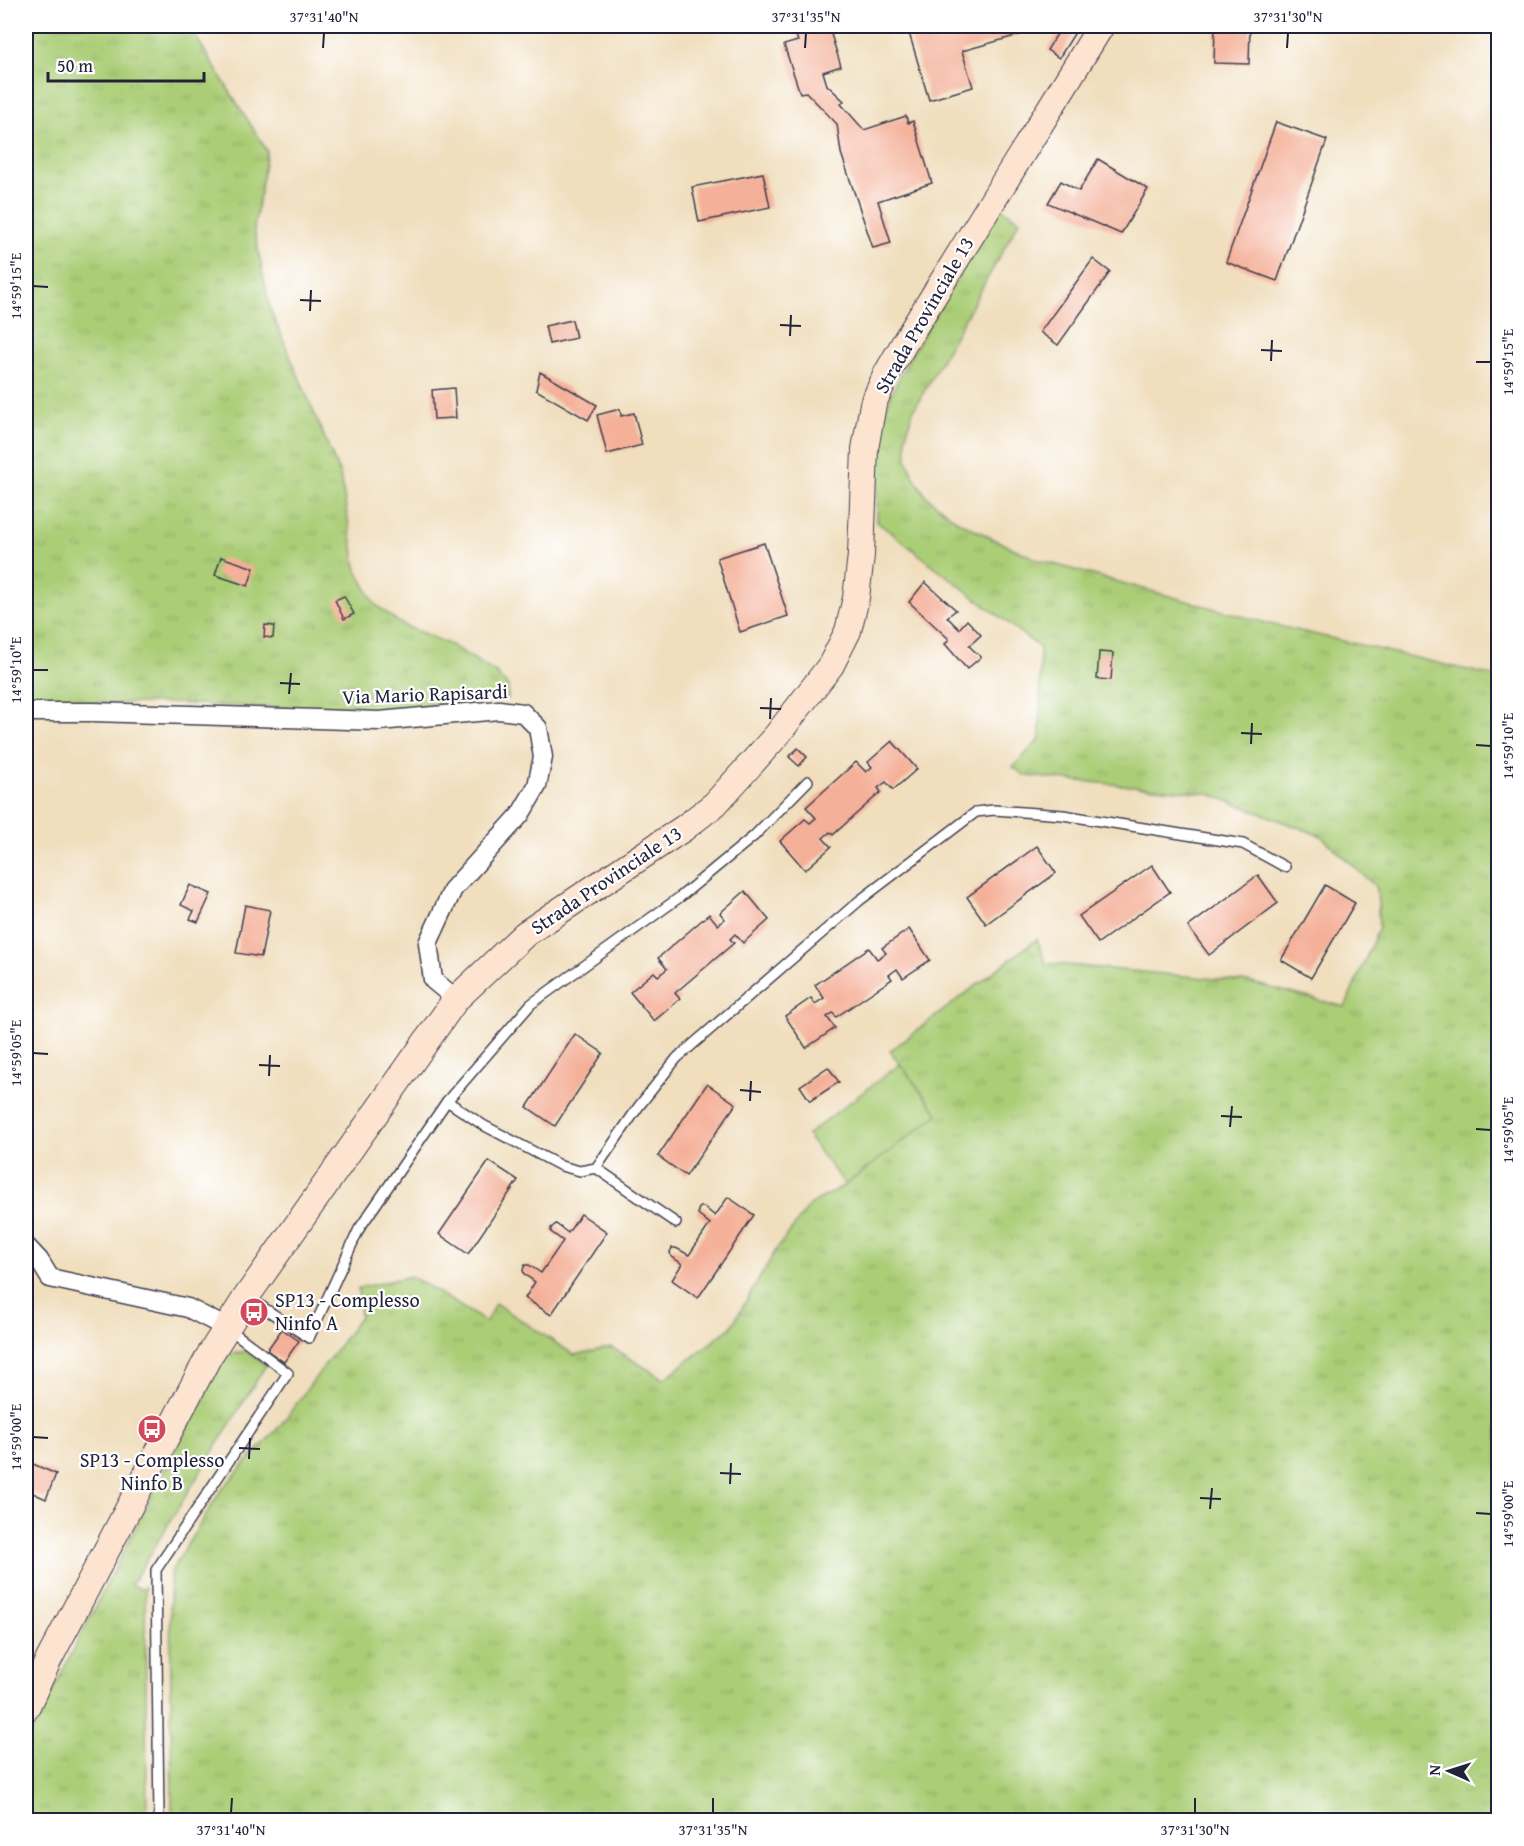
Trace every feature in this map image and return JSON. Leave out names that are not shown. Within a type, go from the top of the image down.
[{"type":"main road","name":"Strada Provinciale 13","points":[[26,1708],[48,1661],[209,1356],[247,1296],[456,999],[525,934],[684,828],[715,804],[777,735],[831,665],[848,631],[856,598],[861,555],[865,449],[873,404],[904,342],[1101,26]]},
{"type":"street","name":"Via Mario Rapisardi","points":[[26,712],[93,711],[379,721],[500,710],[523,713],[538,728],[543,758],[537,786],[520,815],[453,889],[428,943],[433,980],[456,999]]},
{"type":"street","points":[[26,1246],[39,1260],[50,1278],[189,1308],[227,1328]]},
{"type":"lane","points":[[247,1296],[309,1338],[359,1229],[447,1101],[531,1004],[680,897],[754,836],[808,781]]},
{"type":"lane","points":[[447,1101],[483,1125],[561,1166],[580,1171],[596,1167],[676,1058],[859,901],[976,812],[994,810],[1063,815],[1243,844],[1285,867]]},
{"type":"lane","points":[[596,1167],[676,1223]]},
{"type":"lane","points":[[159,1821],[156,1570],[288,1373],[227,1328]]},
{"type":"green space","points":[[26,26],[189,26],[267,151],[254,229],[270,309],[340,474],[357,571],[375,604],[401,624],[451,645],[495,672],[508,686],[508,699],[372,712],[171,703],[26,703]]},
{"type":"green space","points":[[999,207],[1020,220],[912,413],[906,437],[907,459],[914,477],[926,496],[956,520],[1039,560],[1270,624],[1498,677],[1498,1820],[172,1820],[170,1573],[221,1490],[280,1426],[360,1317],[358,1288],[411,1276],[486,1322],[495,1303],[574,1355],[611,1347],[664,1379],[731,1327],[776,1250],[811,1204],[845,1185],[938,1114],[890,1051],[1037,939],[1046,963],[1248,982],[1345,1007],[1379,927],[1377,888],[1321,836],[1207,793],[1026,776],[1013,767],[1040,739],[1040,648],[877,522],[878,447],[882,422],[892,392],[907,362]]},
{"type":"green space","points":[[900,1064],[938,1114],[845,1185],[807,1135]]},
{"type":"green space","points":[[246,1351],[266,1365],[131,1585],[141,1589],[145,1587],[147,1820],[26,1820],[26,1743],[181,1438],[227,1355]]},
{"type":"building","points":[[808,26],[826,26],[827,32],[830,31],[841,66],[823,72],[827,85],[844,101],[841,104],[864,130],[906,116],[908,123],[913,121],[932,183],[878,201],[891,243],[873,248],[841,153],[837,124],[806,92],[800,93],[784,45],[798,41],[794,30]]},
{"type":"building","points":[[907,26],[1017,26],[1019,35],[962,51],[973,87],[929,100]]},
{"type":"building","points":[[1062,26],[1079,26],[1059,58],[1047,50]]},
{"type":"building","points":[[1215,26],[1250,26],[1249,64],[1214,63]]},
{"type":"building","points":[[1276,122],[1327,140],[1277,281],[1226,262]]},
{"type":"building","points":[[1098,159],[1148,189],[1121,234],[1048,203],[1061,181],[1079,191]]},
{"type":"building","points":[[763,173],[770,207],[699,222],[692,187]]},
{"type":"building","points":[[1093,259],[1110,272],[1058,345],[1040,332]]},
{"type":"building","points":[[572,320],[576,338],[549,344],[545,326]]},
{"type":"building","points":[[540,372],[597,405],[588,420],[536,390]]},
{"type":"building","points":[[454,388],[456,418],[434,419],[432,390]]},
{"type":"building","points":[[620,409],[621,416],[634,413],[642,445],[607,454],[597,415]]},
{"type":"building","points":[[764,543],[788,616],[740,632],[717,558]]},
{"type":"building","points":[[221,557],[254,568],[248,586],[215,575]]},
{"type":"building","points":[[925,582],[956,610],[947,617],[959,629],[967,620],[981,635],[969,646],[981,657],[967,669],[945,644],[949,639],[909,602]]},
{"type":"building","points":[[344,596],[354,614],[344,619],[335,600]]},
{"type":"building","points":[[265,625],[274,626],[273,638],[264,637]]},
{"type":"building","points":[[1099,652],[1113,653],[1111,680],[1097,679]]},
{"type":"building","points":[[892,741],[917,769],[893,790],[886,782],[878,788],[881,792],[833,835],[830,832],[823,838],[831,847],[805,870],[780,841],[805,819],[810,823],[816,818],[806,807],[856,762],[866,772],[872,767],[868,762]]},
{"type":"building","points":[[798,748],[807,757],[799,766],[789,757]]},
{"type":"building","points":[[1037,846],[1056,873],[986,924],[967,897]]},
{"type":"building","points":[[1152,865],[1170,892],[1098,943],[1079,916]]},
{"type":"building","points":[[1258,875],[1278,903],[1209,955],[1188,927]]},
{"type":"building","points":[[190,885],[211,894],[198,922],[190,919],[194,911],[181,905]]},
{"type":"building","points":[[1325,885],[1355,903],[1311,978],[1281,960]]},
{"type":"building","points":[[745,891],[769,920],[743,943],[735,934],[730,939],[734,943],[675,993],[680,999],[654,1021],[630,992],[654,972],[658,976],[667,969],[658,958],[709,914],[718,925],[725,919],[720,913]]},
{"type":"building","points":[[245,905],[270,910],[261,957],[236,953]]},
{"type":"building","points":[[909,929],[930,960],[903,978],[897,969],[889,975],[892,979],[836,1017],[833,1013],[827,1017],[835,1028],[806,1048],[785,1016],[811,998],[815,1004],[824,998],[815,985],[869,948],[877,959],[886,953],[882,948]]},
{"type":"building","points":[[575,1034],[603,1053],[555,1126],[527,1107]]},
{"type":"building","points":[[828,1067],[839,1082],[810,1101],[800,1086]]},
{"type":"building","points":[[707,1084],[736,1104],[686,1176],[658,1156]]},
{"type":"building","points":[[489,1161],[518,1180],[468,1254],[439,1234]]},
{"type":"building","points":[[728,1197],[754,1215],[698,1298],[672,1280],[682,1264],[671,1256],[670,1252],[672,1248],[676,1248],[689,1255],[710,1224],[698,1214],[700,1207],[704,1207],[715,1216]]},
{"type":"building","points":[[581,1214],[607,1232],[551,1315],[525,1298],[535,1282],[524,1274],[523,1270],[525,1265],[529,1265],[541,1273],[563,1241],[551,1232],[551,1228],[556,1224],[568,1233]]},
{"type":"building","points":[[282,1329],[299,1341],[284,1362],[267,1350]]},
{"type":"building","points":[[33,1464],[56,1474],[46,1499],[26,1490],[26,1481]]},
{"type":"place","name":"SP13 - Complesso Ninfo A","points":[[254,1312]]},
{"type":"place","name":"SP13 - Complesso Ninfo B","points":[[152,1429]]}]
